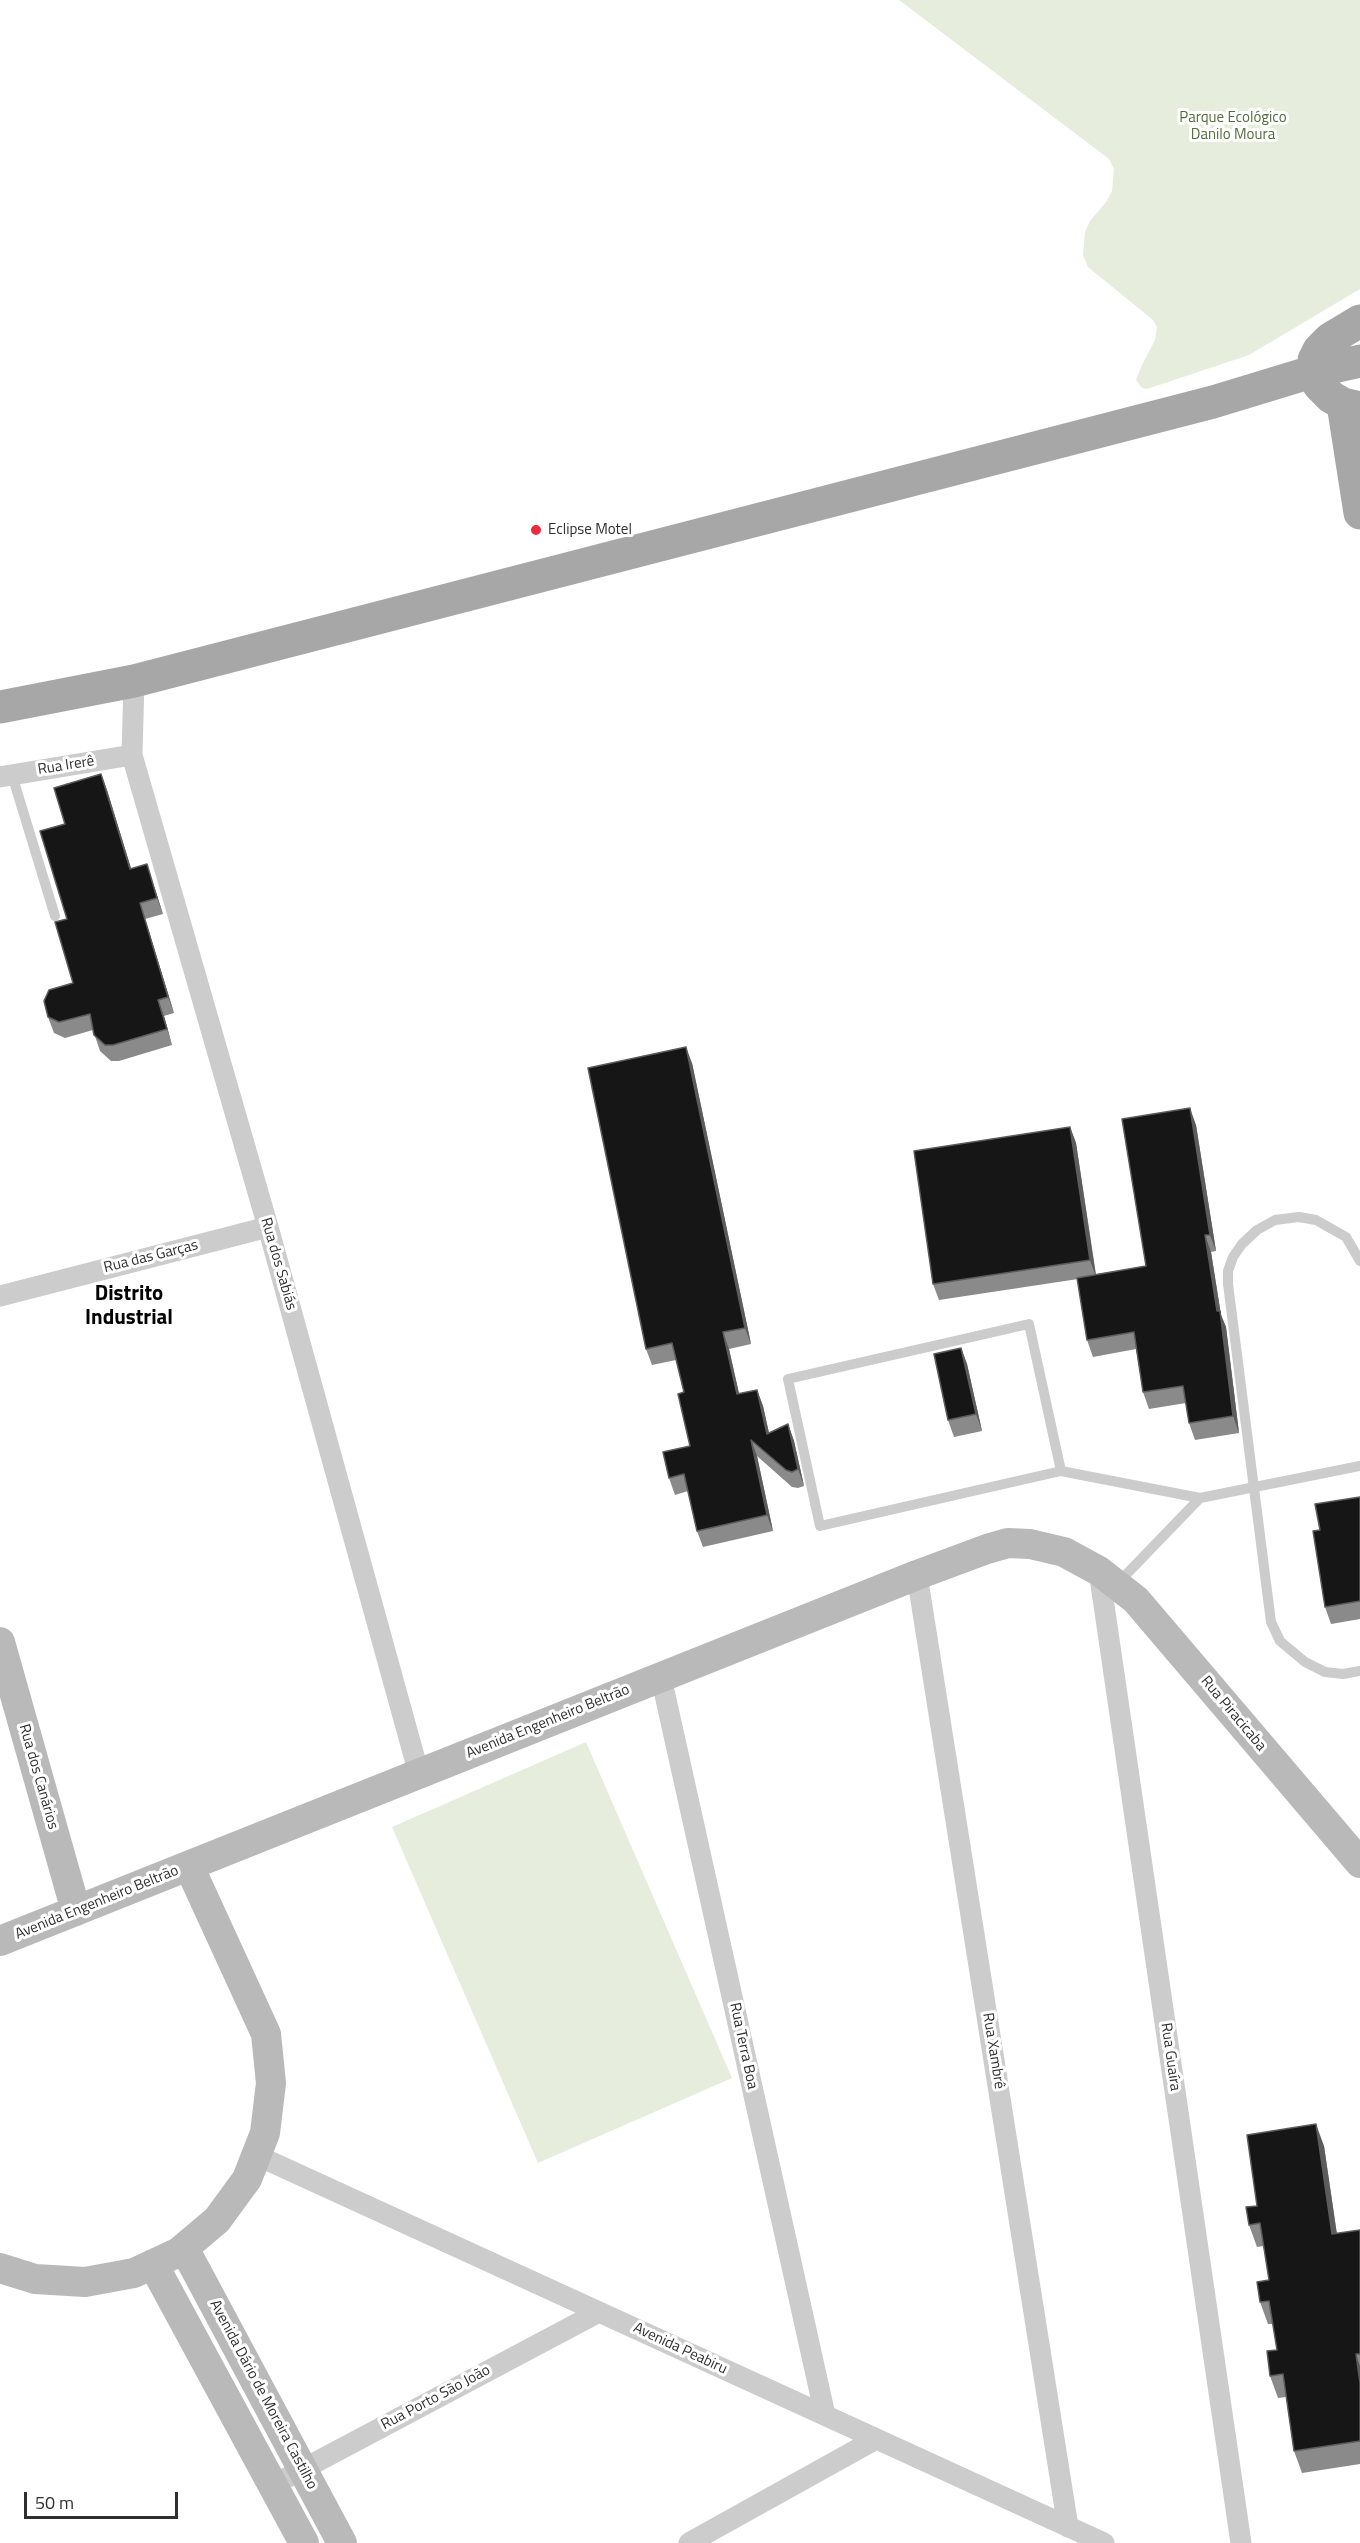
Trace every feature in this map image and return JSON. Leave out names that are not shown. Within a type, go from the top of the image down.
[{"type":"main road","points":[[1213,402],[1360,321]]},
{"type":"main road","points":[[1330,339],[1319,350],[1314,360],[1337,395],[1360,513]]},
{"type":"main road","points":[[1337,395],[1360,361]]},
{"type":"main road","points":[[0,707],[134,681],[1213,402],[1337,395]]},
{"type":"street","name":"Rua dos Sabiás","points":[[134,681],[132,755],[268,1227],[419,1774]]},
{"type":"street","name":"Rua Irerê","points":[[6,776],[132,755]]},
{"type":"street","name":"Rua das Garças","points":[[0,1296],[268,1227]]},
{"type":"street","name":"Avenida Engenheiro Beltrão","points":[[0,1941],[987,1549],[1008,1544],[1030,1544],[1055,1549],[1108,1578]]},
{"type":"street","name":"Rua Xambrê","points":[[917,1575],[1068,2527]]},
{"type":"street","name":"Rua Piracicaba","points":[[1108,1578],[1136,1600],[1360,1863]]},
{"type":"street","name":"Rua Guaíra","points":[[1108,1578],[1241,2543]]},
{"type":"street","name":"Rua dos Canários","points":[[0,1642],[76,1911]]},
{"type":"street","name":"Rua Terra Boa","points":[[662,1677],[825,2415]]},
{"type":"street","points":[[0,2268],[35,2279],[85,2282],[134,2273],[184,2248],[217,2220],[247,2179],[265,2133],[271,2083],[266,2034],[189,1866]]},
{"type":"street","name":"Avenida Peabiru","points":[[256,2155],[1104,2543]]},
{"type":"street","name":"Avenida Dário de Moreira Castilho","points":[[184,2248],[342,2543]]},
{"type":"street","points":[[153,2264],[304,2543]]},
{"type":"street","name":"Rua Porto São João","points":[[273,2485],[599,2312]]},
{"type":"street","points":[[689,2543],[876,2439]]},
{"type":"lane","points":[[6,776],[55,916]]},
{"type":"lane","points":[[1360,1261],[1346,1237],[1316,1220],[1299,1216],[1275,1220],[1257,1230],[1242,1244],[1233,1257],[1228,1271],[1274,1630],[1280,1641],[1291,1651],[1325,1672],[1343,1674],[1360,1671]]},
{"type":"lane","points":[[1061,1471],[1029,1324],[788,1379],[820,1526],[1061,1471],[1200,1498],[1360,1466]]},
{"type":"lane","points":[[1108,1578],[1200,1498]]},
{"type":"green space","name":"Parque Ecológico Danilo Moura","points":[[899,0],[1360,0],[1360,289],[1249,355],[1147,389],[1142,388],[1136,380],[1155,340],[1157,327],[1153,320],[1088,267],[1083,255],[1085,232],[1090,221],[1112,191],[1114,169],[1109,159]]},
{"type":"green space","points":[[586,1742],[732,2078],[538,2163],[392,1827]]},
{"type":"building","points":[[101,774],[130,869],[147,864],[157,898],[140,903],[168,997],[158,1000],[167,1029],[113,1045],[105,1045],[94,1035],[90,1014],[59,1022],[48,1017],[44,1001],[49,990],[73,983],[55,922],[67,919],[40,831],[65,824],[54,788]]},
{"type":"building","points":[[686,1047],[745,1328],[723,1332],[737,1394],[757,1390],[767,1434],[788,1424],[798,1469],[792,1472],[786,1470],[751,1440],[767,1515],[697,1531],[684,1474],[669,1478],[663,1452],[690,1446],[678,1394],[684,1392],[672,1343],[646,1349],[588,1068]]},
{"type":"building","points":[[1190,1108],[1210,1235],[1205,1235],[1217,1311],[1220,1311],[1233,1416],[1189,1423],[1183,1386],[1143,1392],[1134,1332],[1087,1340],[1077,1278],[1146,1266],[1122,1119]]},
{"type":"building","points":[[1070,1127],[1090,1260],[933,1284],[914,1151]]},
{"type":"building","points":[[961,1348],[976,1414],[948,1420],[934,1354]]},
{"type":"building","points":[[1360,1497],[1360,1601],[1325,1607],[1313,1531],[1320,1530],[1315,1504]]},
{"type":"building","points":[[1316,2124],[1332,2234],[1360,2230],[1360,2354],[1356,2354],[1360,2383],[1360,2441],[1294,2451],[1283,2374],[1270,2376],[1267,2351],[1277,2350],[1269,2301],[1260,2302],[1257,2282],[1269,2280],[1260,2223],[1249,2225],[1246,2207],[1257,2206],[1247,2135]]},
{"type":"place","name":"Eclipse Motel","points":[[536,530]]},
{"type":"district","name":"Distrito Industrial","points":[[129,1307]]}]
